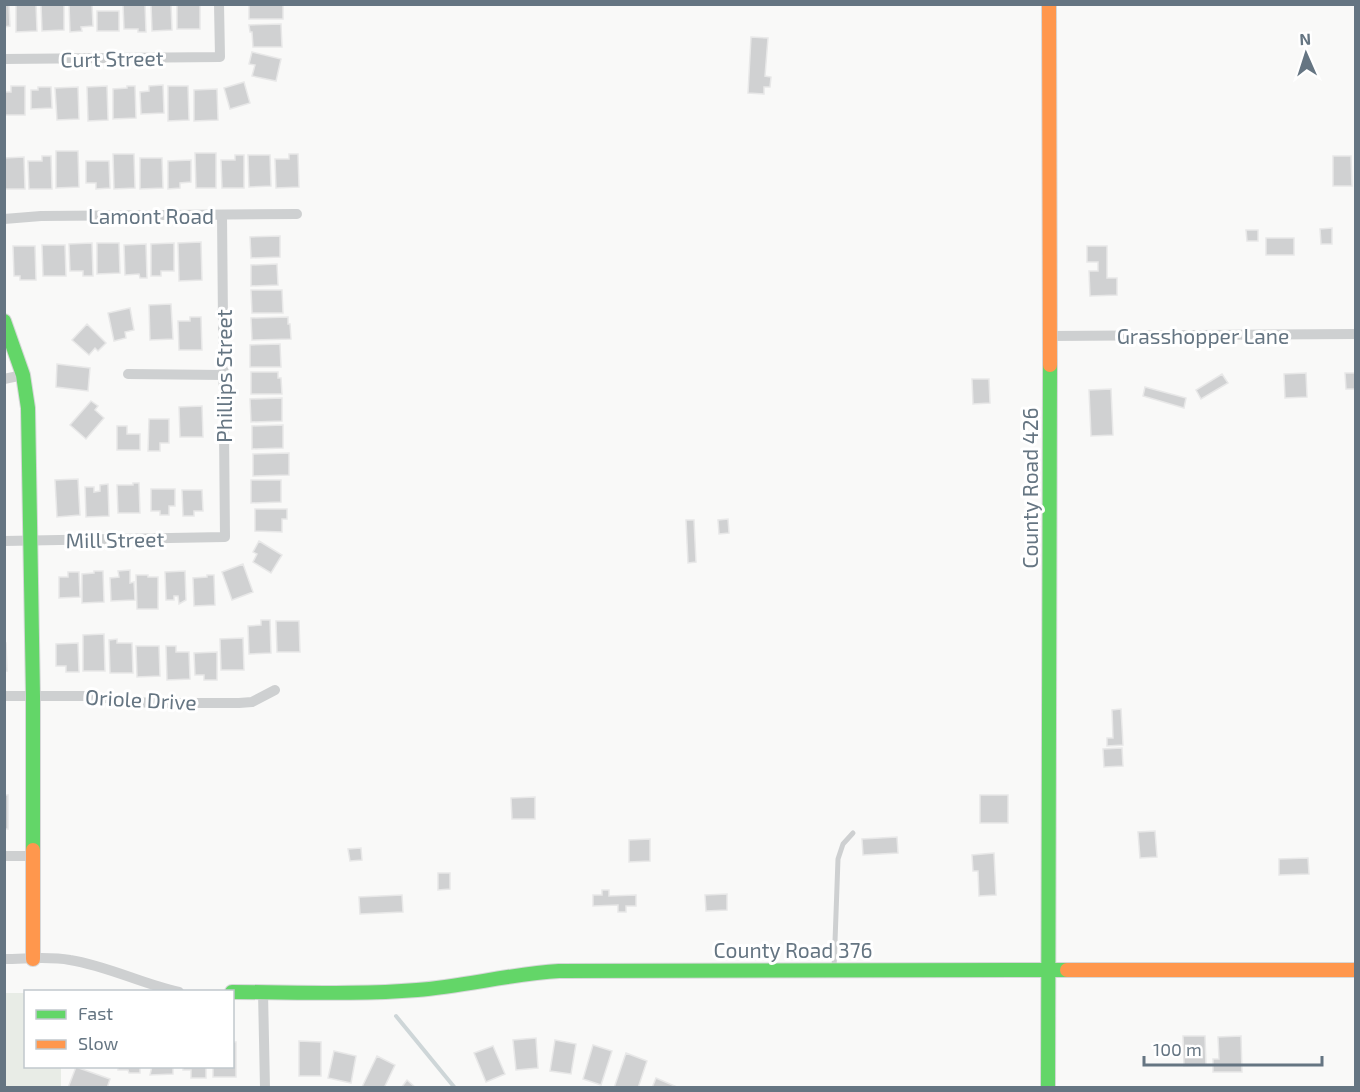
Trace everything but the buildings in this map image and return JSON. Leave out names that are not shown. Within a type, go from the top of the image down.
[{"type":"street","name":"Curt Street","points":[[4,59],[220,57],[219,4]]},
{"type":"street","name":"County Road 426","points":[[1048,1088],[1051,499],[1049,4]]},
{"type":"street","name":"Lamont Road","points":[[4,219],[41,216],[297,214]]},
{"type":"street","name":"Phillips Street","points":[[222,215],[225,537]]},
{"type":"street","points":[[4,321],[23,375],[28,408],[33,696],[33,959]]},
{"type":"street","name":"Grasshopper Lane","points":[[1050,336],[1356,334]]},
{"type":"street","points":[[128,374],[223,375]]},
{"type":"street","points":[[4,379],[23,375]]},
{"type":"street","name":"Mill Street","points":[[4,541],[225,537]]},
{"type":"street","name":"Oriole Drive","points":[[4,696],[88,696],[149,703],[239,703],[258,699],[275,690]]},
{"type":"street","points":[[4,856],[32,856]]},
{"type":"street","points":[[4,959],[69,959],[116,971],[170,990]]},
{"type":"street","name":"County Road 376","points":[[234,992],[412,990],[447,987],[541,971],[1356,970]]},
{"type":"street","points":[[263,992],[265,1088]]},
{"type":"lane","points":[[834,970],[838,859],[843,844],[853,833]]},
{"type":"shaded area","points":[[5,993],[24,993],[24,1068],[61,1068],[61,1087],[5,1087]]},
{"type":"waterway","points":[[396,1016],[455,1088]]},
{"type":"traffic: fast","points":[[4,321],[23,375],[28,408],[33,850]]},
{"type":"traffic: fast","points":[[1048,1088],[1050,365]]},
{"type":"traffic: fast","points":[[234,992],[394,992],[559,971],[1067,970]]},
{"type":"traffic: slow","points":[[1049,4],[1050,365]]},
{"type":"traffic: slow","points":[[33,850],[33,959]]},
{"type":"traffic: slow","points":[[1067,970],[1356,970]]}]
